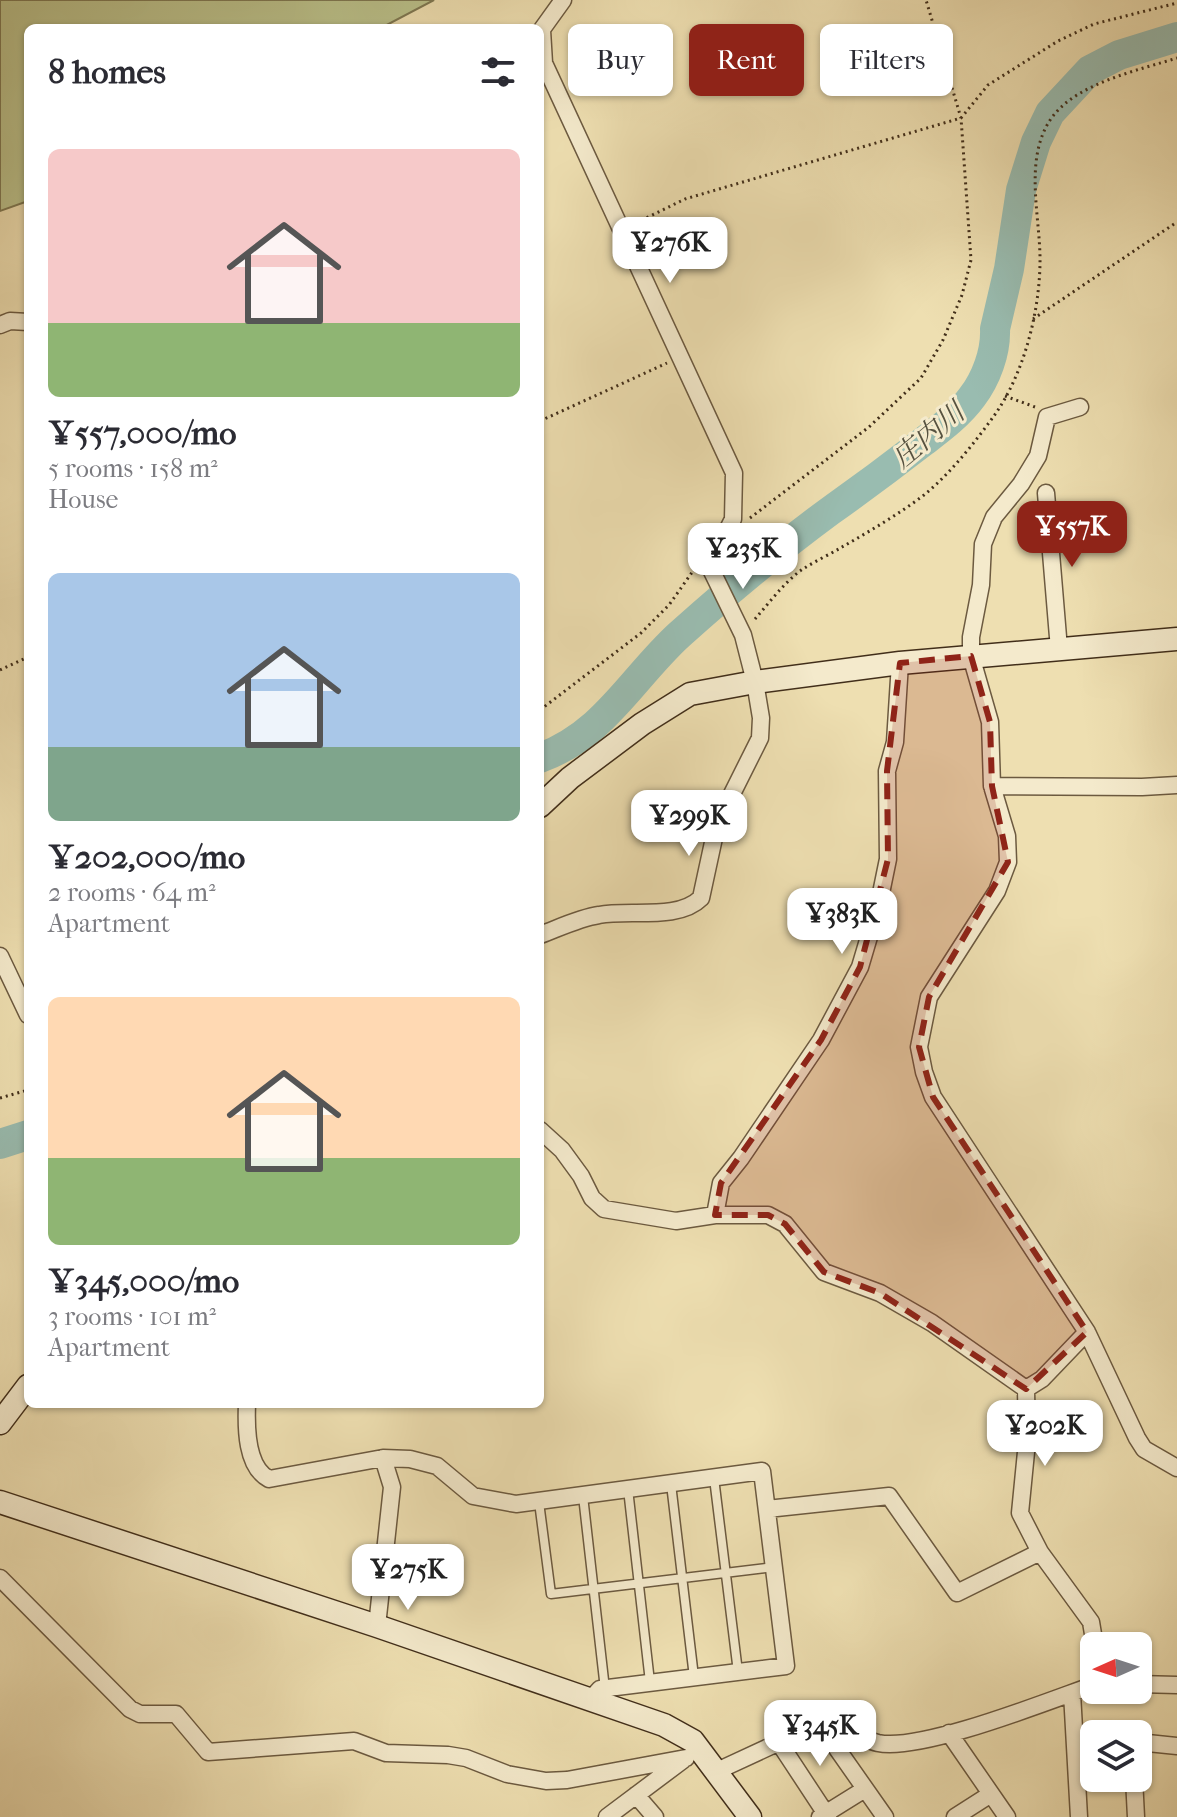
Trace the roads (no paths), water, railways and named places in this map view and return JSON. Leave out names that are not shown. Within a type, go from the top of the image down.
[{"type":"street","points":[[544,27],[563,0]]},
{"type":"street","points":[[544,63],[734,473],[733,519],[706,561],[743,635],[761,718],[760,738],[717,824],[701,898],[693,906],[680,910],[599,914],[544,934]]},
{"type":"street","points":[[0,325],[10,321],[24,322]]},
{"type":"street","points":[[1080,407],[1047,417],[1038,456],[989,527],[983,544],[971,656],[990,722],[992,786],[1007,836],[1008,862],[997,891],[929,997],[919,1047],[933,1097],[1087,1332],[1144,1449],[1177,1468]]},
{"type":"street","points":[[1046,493],[1059,649]]},
{"type":"street","points":[[544,802],[570,778],[630,733],[690,694],[900,663],[1177,639]]},
{"type":"street","points":[[715,1215],[721,1183],[821,1040],[860,967],[888,859],[887,771],[895,742],[900,663]]},
{"type":"street","points":[[992,786],[1177,785]]},
{"type":"street","points":[[0,956],[24,1007]]},
{"type":"street","points":[[544,1134],[562,1150],[592,1198],[604,1209],[676,1221],[715,1215],[768,1215],[785,1224],[824,1272],[880,1293],[932,1323],[1026,1389]]},
{"type":"street","points":[[1026,1389],[1042,1379],[1087,1332]]},
{"type":"street","points":[[1026,1389],[1027,1442],[1020,1513],[1040,1552],[1091,1622],[1093,1632]]},
{"type":"street","points":[[0,1423],[24,1391]]},
{"type":"street","points":[[247,1408],[246,1424],[254,1465],[260,1474],[269,1479],[383,1458],[410,1459],[437,1466],[473,1496],[516,1504],[762,1471],[786,1666],[650,1683],[598,1694]]},
{"type":"street","points":[[377,1626],[392,1487],[383,1458]]},
{"type":"street","points":[[767,1509],[889,1496],[957,1593],[1040,1552]]},
{"type":"street","points":[[3,1508],[598,1694],[693,1741],[692,1753],[607,1817]]},
{"type":"street","points":[[0,1578],[130,1709],[140,1714],[176,1714],[208,1752],[354,1741],[386,1753],[466,1758],[507,1774],[546,1781],[567,1780],[692,1753],[717,1771],[750,1817]]},
{"type":"street","points":[[1152,1684],[1177,1685]]},
{"type":"street","points":[[717,1771],[827,1720],[878,1743],[905,1742],[949,1733],[1080,1690]]},
{"type":"street","points":[[1072,1693],[1079,1817]]},
{"type":"street","points":[[819,1723],[885,1817]]},
{"type":"street","points":[[949,1733],[1007,1817]]},
{"type":"street","points":[[1075,1737],[1080,1738]]},
{"type":"street","points":[[778,1741],[825,1816],[865,1789]]},
{"type":"street","points":[[1152,1743],[1177,1746]]},
{"type":"street","points":[[1135,1792],[1136,1817]]},
{"type":"street","points":[[955,1817],[991,1794]]},
{"type":"street","points":[[636,1795],[655,1817]]},
{"type":"lane","points":[[714,1477],[738,1672]]},
{"type":"lane","points":[[670,1483],[694,1677]]},
{"type":"lane","points":[[628,1489],[650,1683]]},
{"type":"lane","points":[[583,1495],[593,1589],[598,1694]]},
{"type":"lane","points":[[539,1501],[551,1594],[774,1567]]},
{"type":"waterway","name":"庄内川","points":[[544,756],[563,748],[600,720],[679,635],[753,571],[936,432],[967,404],[982,382],[992,356],[1021,190],[1036,142],[1050,113],[1090,70],[1119,55],[1177,37]]},
{"type":"waterway","name":"庄内川","points":[[0,1144],[24,1136]]}]
